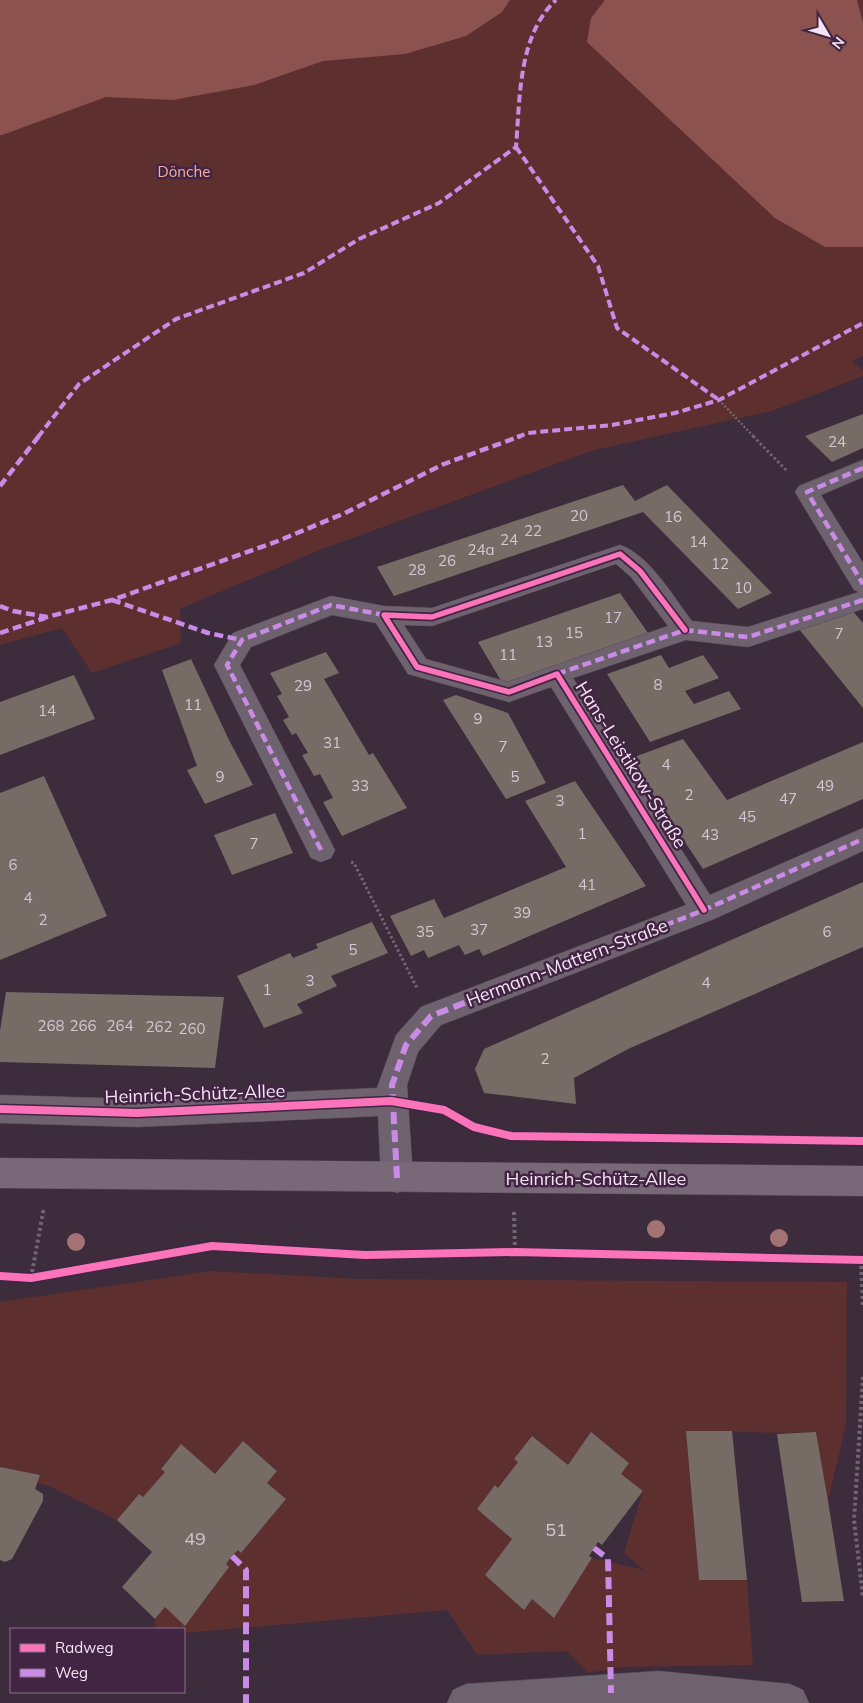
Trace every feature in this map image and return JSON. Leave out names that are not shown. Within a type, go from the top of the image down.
[{"type":"main road","name":"Heinrich-Schütz-Allee","points":[[0,1174],[863,1180]]},
{"type":"street","points":[[863,468],[807,492],[863,584]]},
{"type":"street","points":[[321,850],[227,665],[242,640],[331,605],[384,615],[432,617],[620,554],[640,571],[685,630]]},
{"type":"street","name":"Hans-Leistikow-Straße","points":[[384,615],[418,667],[509,692],[685,630],[748,637],[863,600]]},
{"type":"street","name":"Hans-Leistikow-Straße","points":[[557,674],[704,910]]},
{"type":"street","name":"Hermann-Mattern-Straße","points":[[397,1178],[395,1129],[391,1101],[392,1085],[406,1044],[431,1016],[704,910],[863,839]]},
{"type":"street","name":"Heinrich-Schütz-Allee","points":[[0,1109],[137,1114],[391,1101]]},
{"type":"street","points":[[466,1703],[659,1689],[790,1703]]},
{"type":"path","points":[[719,400],[807,492]]},
{"type":"path","points":[[368,892],[431,1016]]},
{"type":"path","points":[[0,1276],[31,1278],[212,1246],[365,1255],[515,1252],[862,1260],[863,1308]]},
{"type":"path","points":[[863,1377],[854,1520],[863,1598]]},
{"type":"green space","name":"Dönche","points":[[0,0],[863,0],[863,356],[852,361],[863,370],[863,376],[772,411],[594,450],[317,551],[180,609],[181,643],[92,673],[62,628],[0,645]]},
{"type":"green space","points":[[211,1271],[357,1279],[847,1282],[846,1423],[828,1501],[816,1432],[686,1431],[699,1580],[747,1580],[753,1665],[623,1667],[588,1673],[566,1651],[477,1655],[447,1610],[185,1633],[185,1628],[156,1628],[155,1619],[165,1607],[185,1625],[209,1595],[226,1564],[238,1550],[241,1553],[286,1499],[267,1483],[277,1470],[243,1441],[215,1474],[181,1445],[161,1468],[165,1472],[143,1497],[139,1494],[117,1520],[49,1486],[0,1473],[0,1302]],"holes":[[[592,1433],[628,1462],[621,1474],[643,1491],[624,1553],[644,1570],[592,1558],[554,1617],[532,1599],[524,1609],[485,1575],[512,1539],[477,1509],[495,1485],[498,1488],[518,1462],[514,1459],[532,1436],[568,1465]]]},
{"type":"shaded area","points":[[0,0],[510,0],[502,12],[466,36],[405,54],[323,61],[254,85],[173,100],[106,97],[0,135]]},
{"type":"shaded area","points":[[605,0],[857,0],[863,23],[863,247],[825,247],[775,218],[587,42],[591,18]]},
{"type":"building","points":[[863,414],[863,448],[832,462],[805,436]]},
{"type":"building","points":[[623,485],[635,501],[667,485],[772,593],[738,609],[643,512],[394,596],[377,567]]},
{"type":"building","points":[[620,593],[648,633],[503,684],[478,642]]},
{"type":"building","points":[[851,609],[863,623],[863,708],[799,629]]},
{"type":"building","points":[[326,652],[339,673],[324,679],[369,755],[373,753],[407,808],[342,836],[323,802],[333,798],[320,774],[314,776],[302,755],[308,753],[296,733],[292,735],[283,720],[289,717],[277,696],[282,694],[270,673]]},
{"type":"building","points":[[661,655],[669,668],[703,655],[719,678],[685,691],[694,704],[729,691],[741,709],[650,742],[607,674]]},
{"type":"building","points":[[191,659],[229,740],[253,785],[205,804],[187,770],[197,766],[162,670]]},
{"type":"building","points":[[74,675],[95,719],[0,755],[0,702]]},
{"type":"building","points":[[456,695],[508,713],[546,783],[506,799],[443,700]]},
{"type":"building","points":[[683,739],[727,800],[863,742],[863,799],[703,869],[629,759]]},
{"type":"building","points":[[44,776],[107,916],[0,960],[0,793]]},
{"type":"building","points":[[575,781],[646,886],[483,956],[479,949],[465,955],[459,945],[428,958],[424,950],[411,956],[390,916],[434,899],[444,918],[566,867],[525,801]]},
{"type":"building","points":[[275,813],[293,853],[232,875],[214,835]]},
{"type":"building","points":[[863,882],[863,947],[628,1049],[574,1078],[576,1104],[484,1093],[475,1069],[484,1049]]},
{"type":"building","points":[[372,922],[388,953],[331,976],[337,986],[297,1004],[303,1013],[264,1028],[237,976],[290,953],[293,958],[318,948],[316,944]]},
{"type":"building","points":[[6,992],[224,997],[215,1068],[0,1062],[0,1031]]},
{"type":"building","points":[[686,1431],[732,1431],[747,1580],[699,1580]]},
{"type":"building","points":[[591,1432],[629,1463],[621,1474],[643,1491],[602,1545],[598,1542],[589,1556],[592,1558],[554,1618],[532,1599],[524,1610],[485,1575],[512,1539],[477,1509],[495,1485],[498,1488],[518,1462],[514,1459],[532,1436],[568,1465]]},
{"type":"building","points":[[816,1432],[844,1601],[802,1602],[777,1434]]},
{"type":"building","points":[[243,1441],[277,1471],[267,1483],[286,1499],[241,1553],[238,1550],[232,1556],[226,1564],[229,1567],[185,1626],[165,1607],[155,1619],[122,1587],[152,1552],[117,1520],[139,1494],[143,1497],[165,1472],[161,1469],[181,1444],[215,1474]]},
{"type":"building","points":[[0,1467],[40,1475],[35,1489],[43,1494],[43,1501],[12,1559],[5,1562],[0,1560]]},
{"type":"marked path","points":[[0,486],[79,384],[176,319],[304,273],[359,239],[439,203],[516,147],[521,90],[529,46],[536,26],[545,11],[556,0]]},
{"type":"marked path","points":[[516,147],[598,266],[617,328],[719,400]]},
{"type":"marked path","points":[[0,606],[13,611],[47,617],[112,600],[278,541],[345,513],[444,464],[528,433],[612,425],[675,413],[719,400],[863,323]]},
{"type":"marked path","points":[[863,468],[807,492],[863,584]]},
{"type":"marked path","points":[[112,600],[208,633],[242,640]]},
{"type":"marked path","points":[[557,674],[685,630],[748,637],[863,600]]},
{"type":"marked path","points":[[321,850],[227,665],[242,640],[331,605],[384,615]]},
{"type":"marked path","points":[[0,633],[45,618]]},
{"type":"marked path","points":[[397,1178],[392,1085],[406,1045],[431,1016],[704,910],[863,839]]},
{"type":"marked path","points":[[594,1548],[608,1559],[611,1693]]},
{"type":"marked path","points":[[232,1556],[246,1570],[246,1703]]},
{"type":"cycle path","points":[[685,630],[640,571],[620,554],[432,617],[384,615],[417,667],[509,692],[557,674],[704,910]]},
{"type":"cycle path","points":[[0,1109],[137,1113],[391,1101],[444,1110],[474,1127],[511,1136],[863,1141]]},
{"type":"cycle path","points":[[0,1276],[31,1278],[212,1246],[365,1255],[515,1252],[863,1260]]}]
